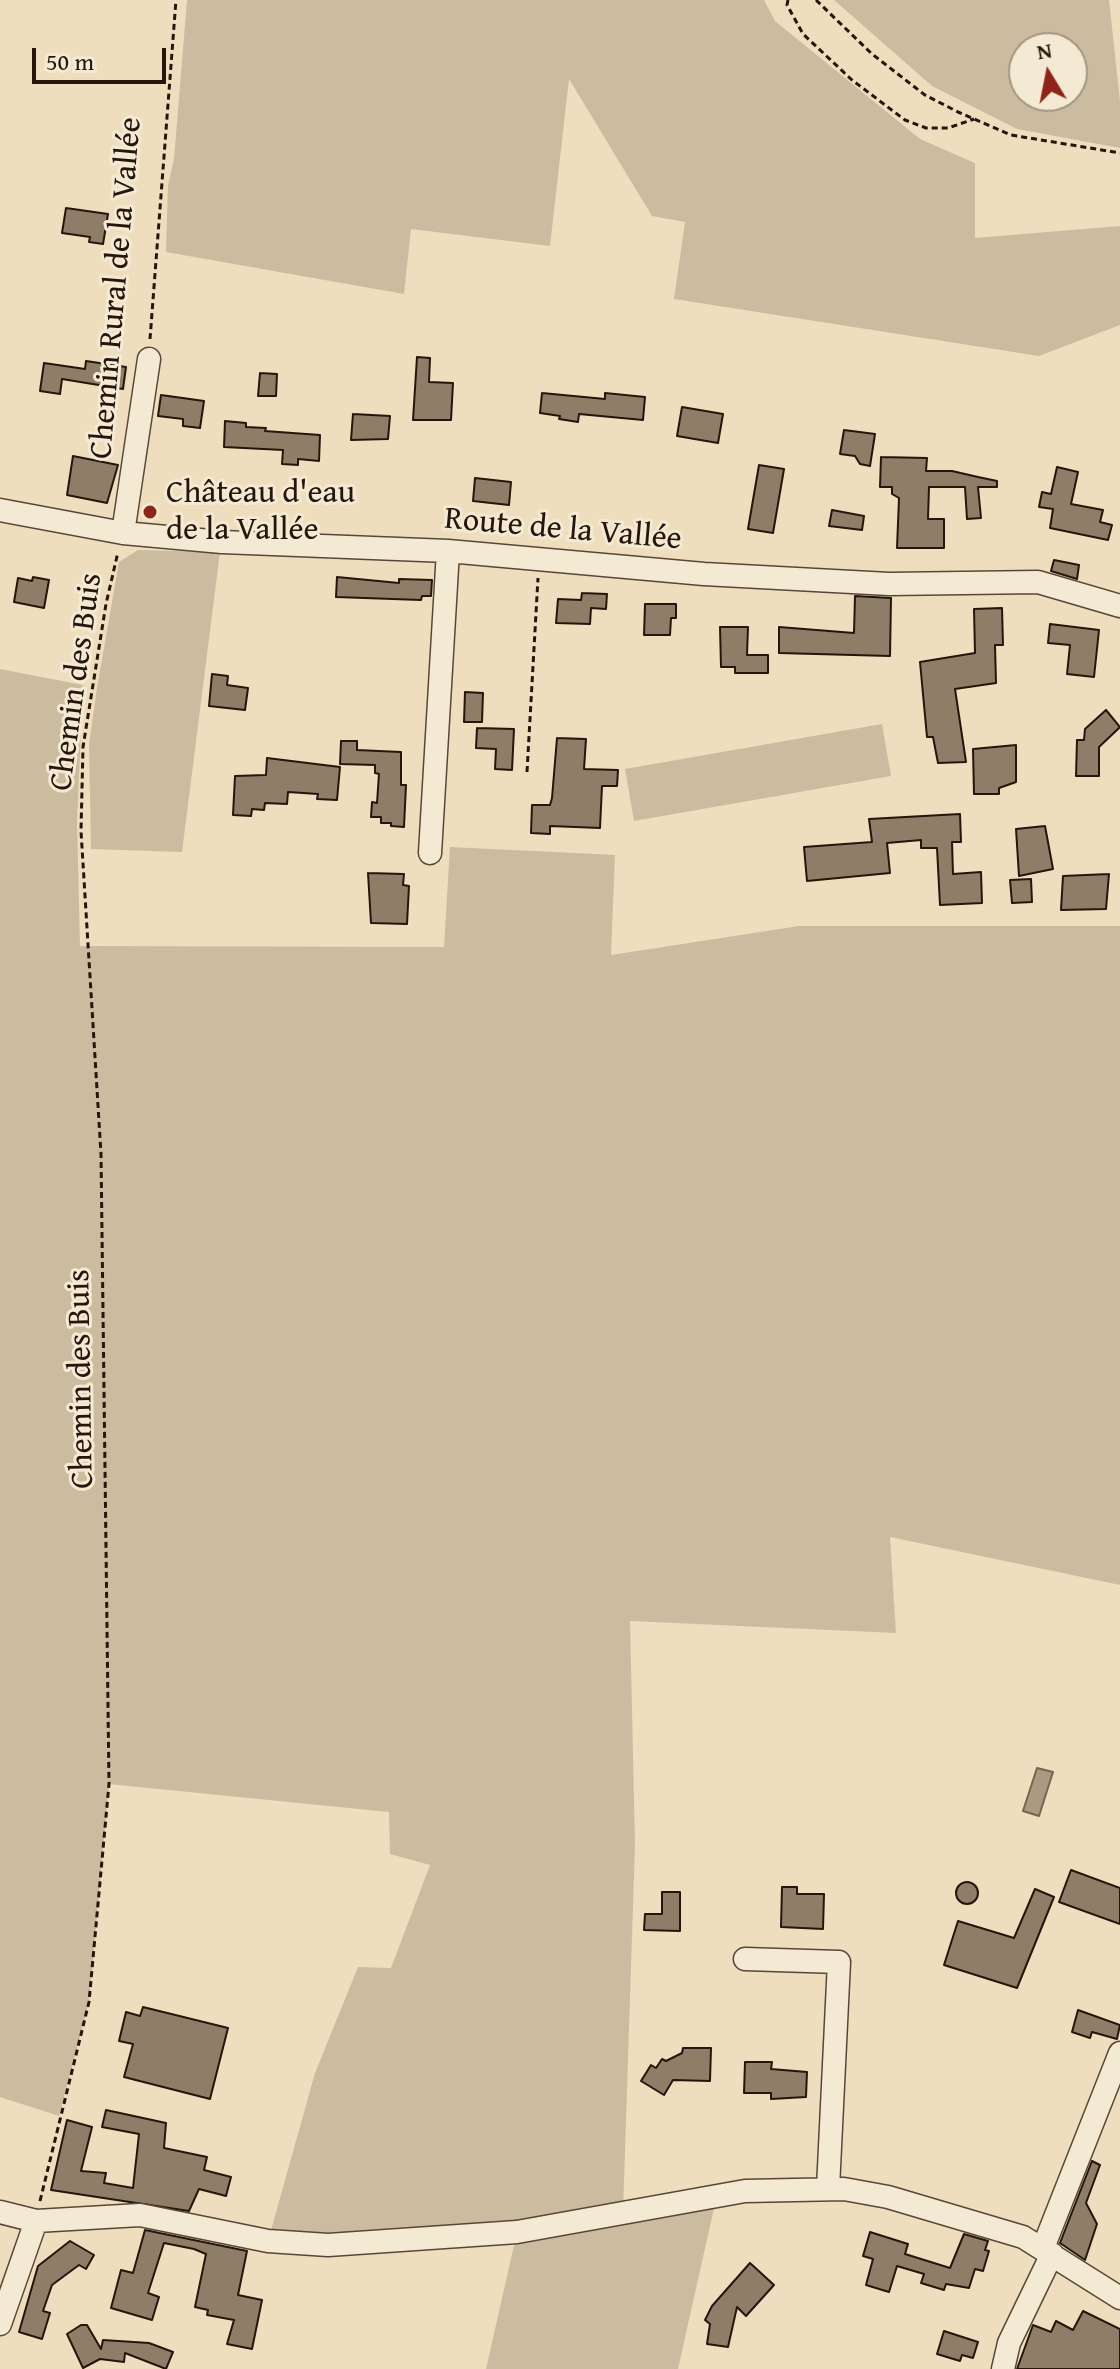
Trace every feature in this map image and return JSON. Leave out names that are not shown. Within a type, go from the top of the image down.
[{"type":"street","name":"Chemin Rural de la Vallée","points":[[123,533],[149,359]]},
{"type":"street","name":"Route de la Vallée","points":[[0,510],[123,533],[222,542],[448,551],[704,574],[889,584],[1038,582],[1120,606]]},
{"type":"street","points":[[430,853],[448,551]]},
{"type":"street","points":[[745,1959],[839,1962],[828,2188]]},
{"type":"street","points":[[1003,2369],[1009,2343],[1047,2251],[1120,2053]]},
{"type":"street","points":[[0,2212],[36,2221],[140,2215],[268,2241],[328,2245],[517,2232],[745,2191],[828,2188],[888,2197],[999,2229],[1047,2251],[1120,2298]]},
{"type":"street","points":[[0,2324],[36,2221]]},
{"type":"path","name":"Chemin Rural de la Vallée","points":[[149,359],[176,0]]},
{"type":"path","points":[[788,0],[787,5],[803,34],[852,80],[905,120],[926,128],[948,128],[974,119]]},
{"type":"path","points":[[816,0],[872,54],[925,95],[1011,135],[1120,153]]},
{"type":"path","name":"Chemin des Buis","points":[[36,2221],[89,2002],[109,1784],[102,1182],[94,997],[84,921],[81,831],[83,747],[106,604],[123,533]]},
{"type":"path","points":[[527,772],[539,559]]},
{"type":"shaded area","points":[[187,0],[764,0],[775,21],[920,139],[975,163],[975,238],[1120,226],[1120,325],[1039,356],[674,299],[685,222],[652,216],[569,79],[550,246],[411,229],[404,294],[166,252],[168,185],[174,159]]},
{"type":"shaded area","points":[[834,0],[1109,0],[1120,101],[1120,148],[1017,129],[932,86]]},
{"type":"shaded area","points":[[138,550],[220,552],[182,852],[91,849],[89,744],[97,688],[119,562]]},
{"type":"shaded area","points":[[0,669],[83,685],[77,822],[80,946],[444,947],[450,847],[615,855],[611,955],[799,926],[1120,926],[1120,1585],[890,1537],[896,1633],[630,1621],[635,1845],[623,2212],[717,2195],[678,2369],[486,2369],[517,2232],[268,2241],[315,2073],[358,1967],[391,1968],[430,1865],[390,1854],[389,1812],[109,1784],[89,2002],[59,2116],[0,2097]]},
{"type":"shaded area","points":[[882,724],[891,776],[634,821],[625,769]]},
{"type":"shaded area","points":[[1037,1768],[1053,1772],[1039,1816],[1023,1811]]},
{"type":"building","points":[[66,208],[108,214],[103,244],[89,242],[90,237],[62,233]]},
{"type":"building","points":[[417,357],[430,358],[429,382],[453,383],[451,420],[413,420]]},
{"type":"building","points":[[86,361],[126,367],[123,389],[62,379],[60,394],[40,391],[44,363],[85,369]]},
{"type":"building","points":[[260,373],[277,374],[276,396],[258,396]]},
{"type":"building","points":[[542,393],[605,399],[605,393],[645,397],[643,420],[579,414],[578,422],[559,419],[560,416],[540,413]]},
{"type":"building","points":[[161,395],[204,401],[200,428],[183,426],[183,419],[158,416]]},
{"type":"building","points":[[682,407],[723,414],[718,443],[677,436]]},
{"type":"building","points":[[353,414],[390,416],[388,439],[351,440]]},
{"type":"building","points":[[225,421],[266,428],[265,431],[320,435],[319,461],[298,459],[298,465],[282,464],[283,450],[224,447]]},
{"type":"building","points":[[844,430],[875,434],[870,466],[860,464],[855,456],[840,454]]},
{"type":"building","points":[[73,456],[118,465],[107,503],[67,495]]},
{"type":"building","points":[[881,457],[927,458],[926,471],[952,471],[997,481],[997,487],[978,487],[981,518],[967,519],[965,487],[929,487],[928,519],[944,519],[944,548],[897,548],[899,498],[892,494],[892,487],[880,487]]},
{"type":"building","points":[[759,465],[784,469],[773,533],[748,529]]},
{"type":"building","points":[[1057,467],[1078,472],[1071,504],[1103,510],[1100,522],[1112,525],[1108,540],[1050,528],[1053,509],[1039,507],[1042,492],[1051,494]]},
{"type":"building","points":[[475,478],[511,482],[509,505],[473,501]]},
{"type":"building","points":[[832,510],[864,516],[862,530],[829,526]]},
{"type":"building","points":[[1054,560],[1079,565],[1077,579],[1051,571]]},
{"type":"building","points":[[33,577],[49,580],[44,608],[14,602],[18,578],[32,581]]},
{"type":"building","points":[[337,577],[399,583],[399,579],[432,580],[431,596],[422,596],[421,600],[336,597]]},
{"type":"building","points":[[582,593],[607,594],[606,609],[591,608],[590,624],[556,623],[558,599],[581,600]]},
{"type":"building","points":[[855,596],[891,598],[890,656],[779,653],[779,627],[854,633]]},
{"type":"building","points":[[645,604],[676,604],[676,618],[671,618],[670,635],[644,635]]},
{"type":"building","points":[[1002,608],[1003,645],[995,645],[996,683],[955,689],[966,762],[938,763],[933,737],[927,737],[920,662],[975,653],[974,609]]},
{"type":"building","points":[[1050,624],[1099,630],[1094,677],[1067,674],[1070,645],[1048,643]]},
{"type":"building","points":[[720,627],[748,627],[747,655],[768,655],[768,673],[735,673],[735,667],[721,667]]},
{"type":"building","points":[[212,674],[228,676],[227,685],[248,688],[245,710],[209,706]]},
{"type":"building","points":[[465,692],[483,693],[482,722],[464,722]]},
{"type":"building","points":[[1106,710],[1120,727],[1099,747],[1099,776],[1076,776],[1077,740],[1084,740],[1085,729]]},
{"type":"building","points":[[477,728],[514,729],[512,770],[495,769],[496,749],[476,748]]},
{"type":"building","points":[[557,738],[586,739],[584,769],[618,770],[617,786],[602,786],[600,828],[550,826],[550,834],[531,833],[532,805],[550,805],[552,798]]},
{"type":"building","points":[[341,741],[357,741],[357,750],[401,752],[401,785],[406,785],[404,827],[381,823],[381,817],[371,817],[372,802],[377,803],[379,774],[375,773],[375,765],[340,764]]},
{"type":"building","points":[[1016,745],[1016,782],[999,788],[999,794],[974,794],[973,749]]},
{"type":"building","points":[[267,758],[340,767],[337,800],[317,799],[318,794],[288,792],[287,804],[265,803],[264,810],[252,809],[251,816],[233,815],[235,776],[266,775]]},
{"type":"building","points":[[960,814],[961,842],[952,842],[953,874],[981,872],[982,903],[940,905],[937,848],[921,848],[921,840],[887,843],[890,873],[807,881],[804,847],[872,842],[869,819]]},
{"type":"building","points":[[1045,826],[1053,869],[1019,876],[1016,829]]},
{"type":"building","points":[[368,873],[404,874],[403,885],[409,886],[407,924],[371,923]]},
{"type":"building","points":[[1109,874],[1106,909],[1061,910],[1063,876]]},
{"type":"building","points":[[1031,879],[1032,902],[1012,903],[1010,880]]},
{"type":"building","points":[[1071,1870],[1120,1888],[1120,1924],[1059,1902]]},
{"type":"building","points":[[967,1882],[975,1885],[978,1893],[975,1901],[967,1904],[959,1901],[956,1893],[959,1885]]},
{"type":"building","points":[[782,1887],[797,1887],[797,1894],[824,1894],[823,1929],[781,1927]]},
{"type":"building","points":[[1035,1889],[1054,1897],[1017,1988],[944,1965],[958,1921],[1014,1938]]},
{"type":"building","points":[[662,1892],[680,1892],[680,1931],[644,1930],[645,1914],[662,1914]]},
{"type":"building","points":[[143,2007],[228,2028],[210,2099],[124,2077],[133,2044],[119,2041],[126,2012],[140,2016]]},
{"type":"building","points":[[1078,2010],[1120,2025],[1117,2039],[1092,2032],[1090,2038],[1072,2032]]},
{"type":"building","points":[[683,2048],[711,2048],[710,2081],[673,2080],[664,2095],[641,2081],[651,2065],[656,2068],[662,2059],[666,2061],[682,2053]]},
{"type":"building","points":[[745,2062],[772,2062],[771,2069],[807,2072],[806,2097],[771,2099],[771,2093],[744,2093]]},
{"type":"building","points":[[106,2110],[166,2123],[164,2148],[207,2157],[204,2170],[231,2177],[226,2196],[199,2189],[189,2211],[51,2190],[67,2120],[92,2127],[81,2171],[106,2173],[104,2183],[133,2188],[139,2134],[102,2127]]},
{"type":"building","points":[[1092,2161],[1100,2165],[1086,2203],[1097,2224],[1085,2260],[1060,2243]]},
{"type":"building","points":[[145,2230],[247,2251],[238,2295],[262,2300],[252,2349],[227,2344],[234,2320],[207,2315],[208,2310],[195,2307],[206,2254],[194,2249],[164,2243],[148,2293],[159,2297],[152,2320],[111,2308],[121,2270],[133,2273]]},
{"type":"building","points":[[870,2232],[908,2244],[905,2254],[950,2268],[964,2234],[988,2241],[985,2250],[989,2251],[983,2271],[975,2269],[969,2288],[946,2284],[944,2290],[921,2283],[924,2274],[897,2266],[889,2292],[866,2285],[873,2259],[863,2256]]},
{"type":"building","points":[[70,2241],[94,2255],[86,2269],[79,2265],[52,2285],[43,2311],[50,2313],[42,2339],[19,2332],[38,2266]]},
{"type":"building","points":[[750,2263],[774,2285],[746,2316],[737,2307],[728,2347],[707,2344],[710,2324],[705,2320],[712,2306]]},
{"type":"building","points":[[1083,2311],[1120,2329],[1120,2369],[1017,2369],[1033,2325],[1051,2332],[1056,2321],[1073,2330]]},
{"type":"building","points":[[81,2325],[87,2325],[101,2349],[103,2340],[149,2343],[173,2352],[166,2369],[125,2353],[124,2362],[100,2359],[83,2368],[67,2334]]},
{"type":"building","points":[[944,2331],[978,2342],[973,2358],[962,2355],[960,2361],[937,2354]]},
{"type":"place","name":"Château d'eau de la Vallée","points":[[150,512]]}]
